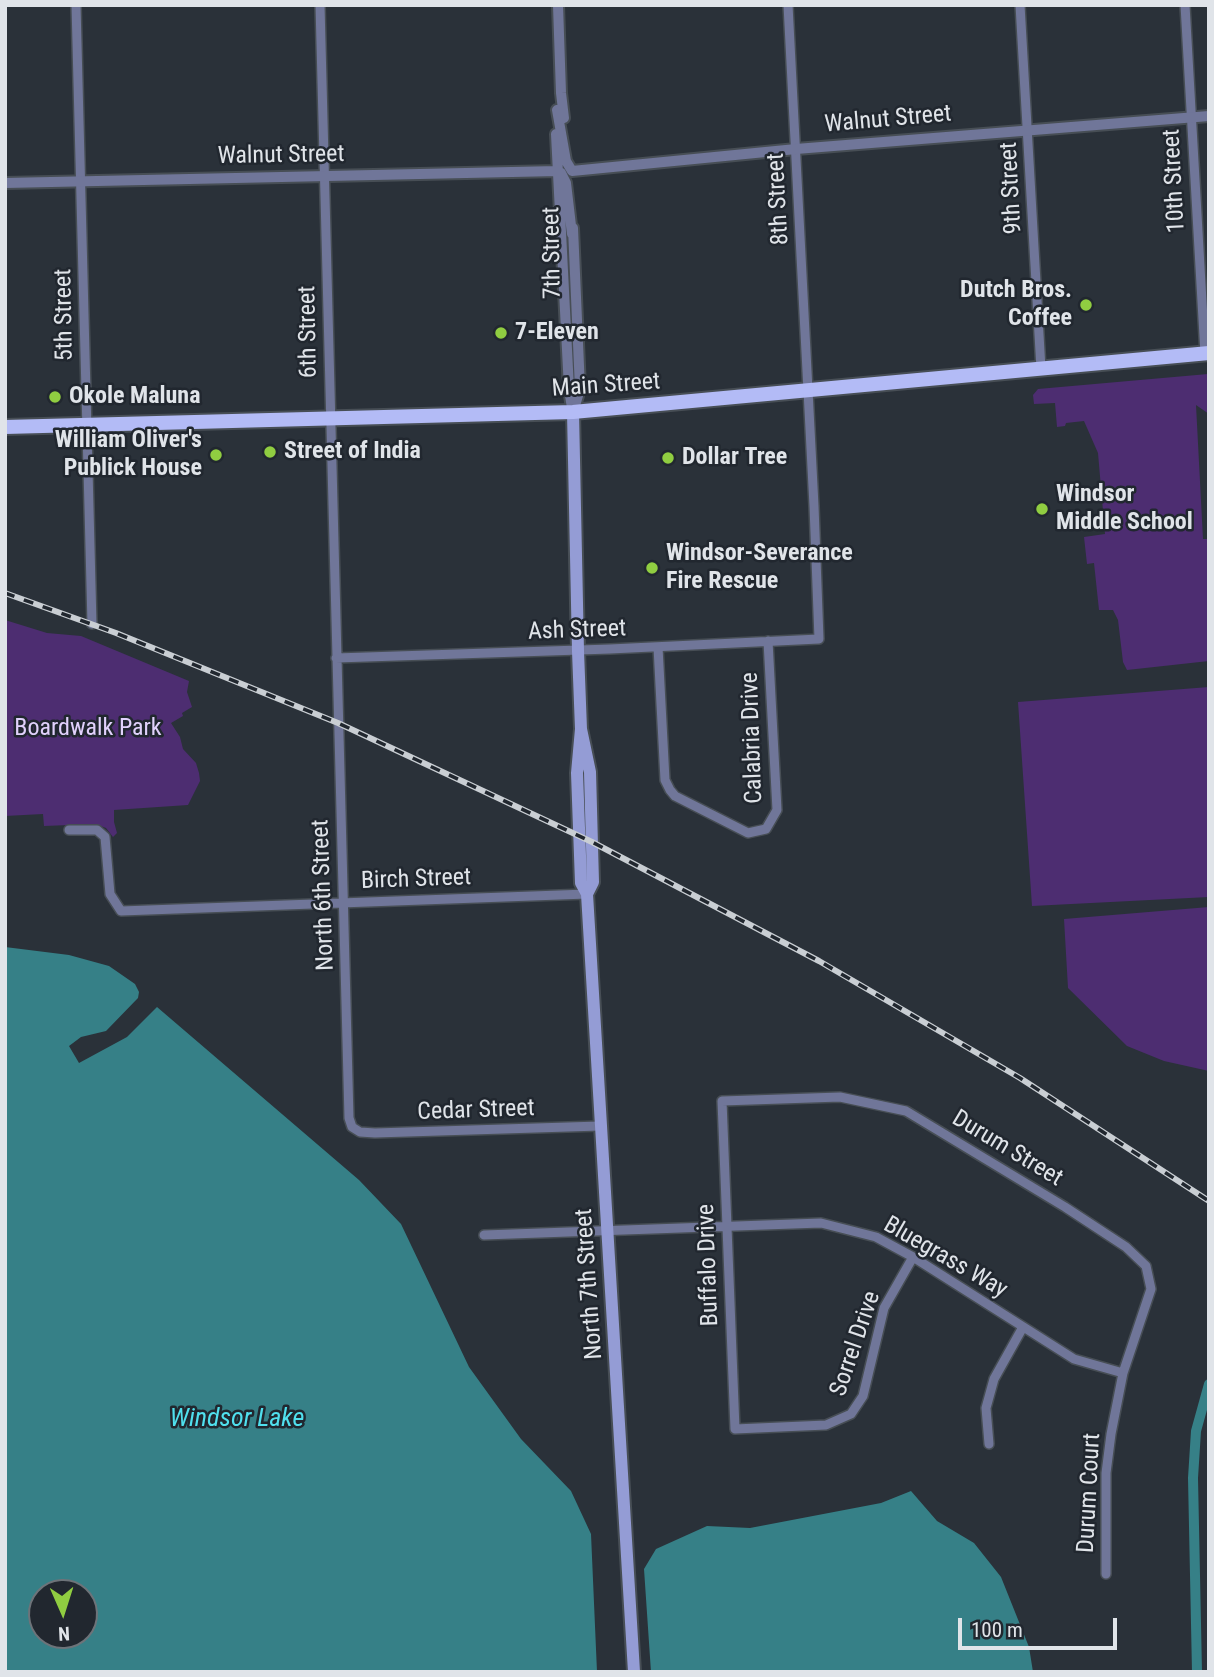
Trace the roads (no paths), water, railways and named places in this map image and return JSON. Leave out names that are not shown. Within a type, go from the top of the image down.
[{"type":"main road","name":"Main Street","points":[[5,427],[573,412],[1207,354]]},
{"type":"main road","name":"7th Street","points":[[573,412],[578,651]]},
{"type":"main road","name":"North 7th Street","points":[[578,651],[582,729],[577,773],[581,883],[587,894],[635,1672]]},
{"type":"street","name":"5th Street","points":[[76,5],[92,624]]},
{"type":"street","name":"6th Street","points":[[320,5],[336,658]]},
{"type":"street","name":"7th Street","points":[[558,5],[561,93],[572,171],[574,221],[572,234],[580,389],[573,412]]},
{"type":"street","name":"8th Street","points":[[788,5],[819,639]]},
{"type":"street","name":"9th Street","points":[[1020,5],[1041,369]]},
{"type":"street","name":"10th Street","points":[[1185,5],[1207,354]]},
{"type":"street","name":"7th Street","points":[[561,93],[557,110],[558,171],[569,389],[573,412]]},
{"type":"street","points":[[557,110],[566,161],[572,171]]},
{"type":"street","name":"Walnut Street","points":[[572,171],[796,149],[1209,116]]},
{"type":"street","name":"Walnut Street","points":[[5,183],[558,171]]},
{"type":"street","points":[[558,171],[566,183],[572,234]]},
{"type":"street","name":"Ash Street","points":[[336,658],[578,651],[819,639]]},
{"type":"street","name":"Calabria Drive","points":[[658,647],[665,780],[675,796],[748,833],[766,829],[776,810],[768,641]]},
{"type":"street","name":"North 6th Street","points":[[336,658],[349,1118],[355,1129]]},
{"type":"street","name":"Birch Street","points":[[69,830],[97,830],[103,834],[107,841],[110,894],[121,911],[587,894]]},
{"type":"street","name":"Durum Street","points":[[722,1101],[840,1097],[906,1111],[1126,1247],[1146,1266],[1151,1289],[1124,1373]]},
{"type":"street","name":"Buffalo Drive","points":[[722,1101],[735,1429]]},
{"type":"street","name":"Cedar Street","points":[[355,1129],[375,1133],[600,1126]]},
{"type":"street","name":"Bluegrass Way","points":[[484,1235],[821,1223],[876,1237],[914,1257],[1074,1359],[1124,1373]]},
{"type":"street","name":"Sorrel Drive","points":[[735,1429],[826,1424],[851,1414],[863,1396],[884,1308],[914,1257]]},
{"type":"street","points":[[989,1444],[986,1408],[994,1378],[1023,1327]]},
{"type":"street","name":"Durum Court","points":[[1106,1574],[1106,1473],[1124,1373]]},
{"type":"water","name":"Windsor Lake","points":[[5,947],[69,955],[109,966],[135,984],[139,992],[138,998],[106,1031],[81,1037],[69,1046],[79,1063],[127,1037],[157,1007],[359,1180],[401,1224],[469,1367],[521,1439],[571,1491],[591,1534],[597,1672],[5,1672]]},
{"type":"water","points":[[911,1491],[937,1521],[974,1543],[1001,1577],[1029,1647],[1033,1672],[651,1672],[644,1569],[656,1549],[707,1526],[750,1528],[881,1503]]},
{"type":"waterway","points":[[1197,1672],[1193,1478],[1196,1431],[1209,1384]]},
{"type":"railway","points":[[5,593],[116,633],[338,723],[592,842],[819,961],[1020,1078],[1209,1201]]},
{"type":"place","name":"Dutch Bros. Coffee","points":[[1086,305]]},
{"type":"place","name":"7-Eleven","points":[[501,333]]},
{"type":"place","name":"Okole Maluna","points":[[55,397]]},
{"type":"place","name":"Street of India","points":[[270,452]]},
{"type":"place","name":"William Oliver's Publick House","points":[[216,455]]},
{"type":"place","name":"Dollar Tree","points":[[668,458]]},
{"type":"place","name":"Windsor Middle School","points":[[1042,509]]},
{"type":"place","name":"Windsor-Severance Fire Rescue","points":[[652,568]]},
{"type":"park label","name":"Boardwalk Park","points":[[88,729]]}]
